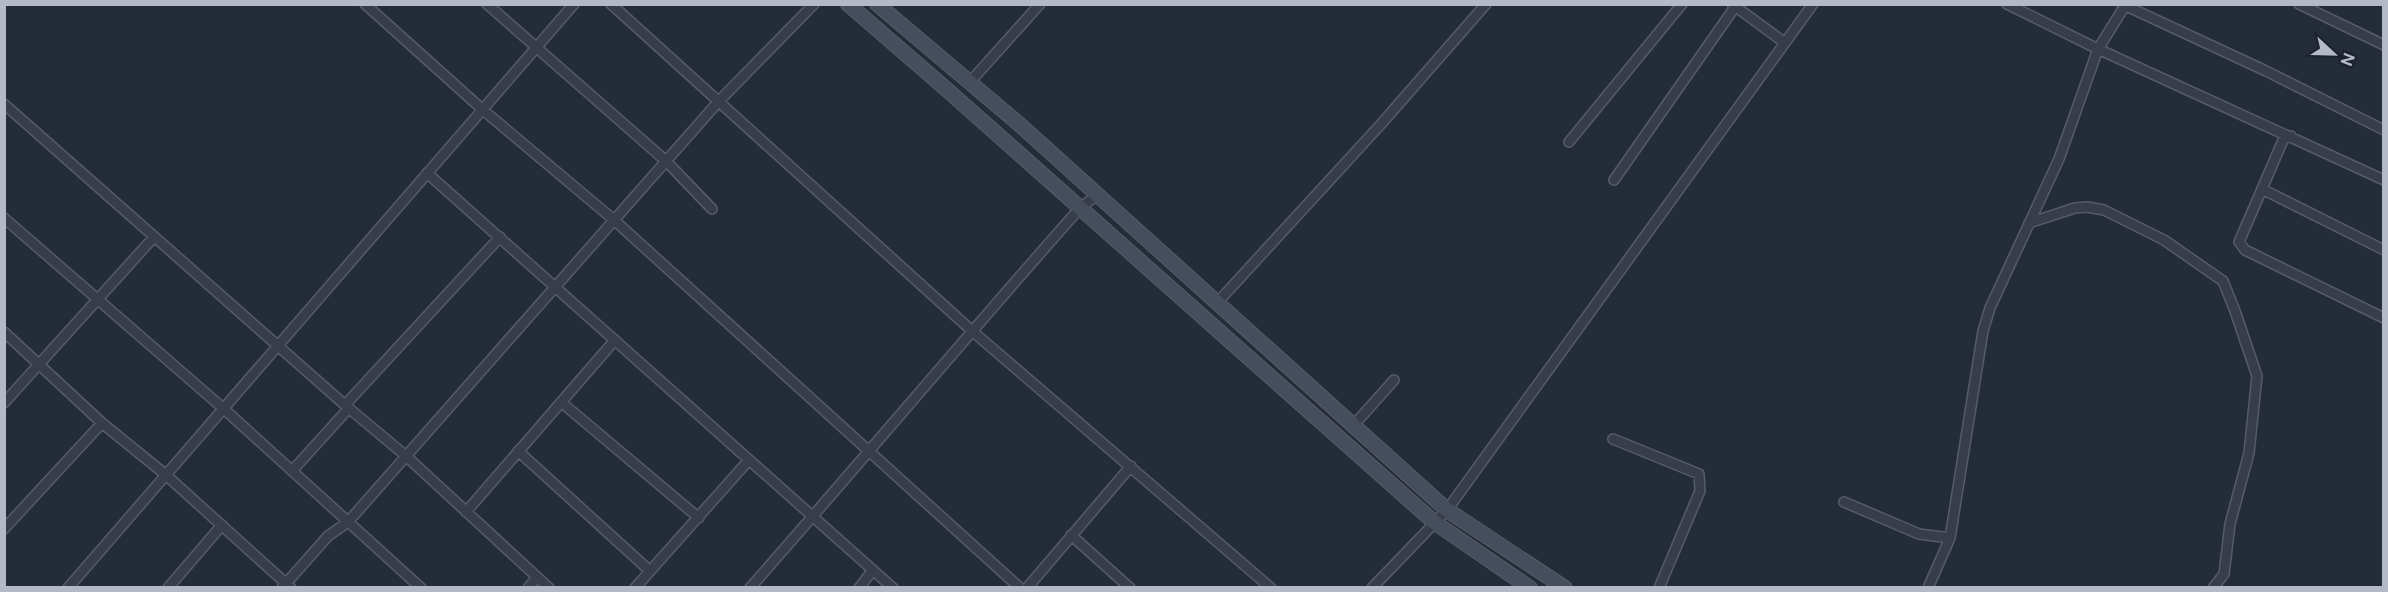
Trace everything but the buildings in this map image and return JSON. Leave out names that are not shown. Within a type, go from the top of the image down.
[{"type":"main road","points":[[848,4],[1434,522],[1530,588]]},
{"type":"main road","points":[[877,4],[970,82],[1447,510],[1565,588]]},
{"type":"street","points":[[365,4],[483,110],[614,220],[1020,588]]},
{"type":"street","points":[[488,4],[666,161],[712,210]]},
{"type":"street","points":[[68,588],[574,4]]},
{"type":"street","points":[[611,4],[971,330],[1271,588]]},
{"type":"street","points":[[4,332],[102,423],[166,475],[222,525],[286,586],[328,536],[348,522],[719,101],[814,4]]},
{"type":"street","points":[[970,82],[1040,4]]},
{"type":"street","points":[[1216,304],[1382,123],[1486,4]]},
{"type":"street","points":[[1569,142],[1682,4]]},
{"type":"street","points":[[1372,588],[1447,510],[1813,4]]},
{"type":"street","points":[[2007,4],[2384,180]]},
{"type":"street","points":[[2299,4],[2384,45]]},
{"type":"street","points":[[1928,588],[1950,538],[1983,331],[2002,278],[2059,159],[2098,48],[2124,5],[2266,71],[2384,130]]},
{"type":"street","points":[[1614,180],[1734,6],[1785,43]]},
{"type":"street","points":[[6,107],[406,456],[549,588]]},
{"type":"street","points":[[2291,136],[2284,138],[2239,242],[2240,245],[2245,250],[2384,318]]},
{"type":"street","points":[[427,173],[893,588]]},
{"type":"street","points":[[2262,189],[2384,250]]},
{"type":"street","points":[[750,588],[869,452],[971,330],[1080,208],[1097,195]]},
{"type":"street","points":[[2029,223],[2075,208],[2087,207],[2104,210],[2164,240],[2223,281],[2257,376],[2249,453],[2230,524],[2224,574],[2213,588]]},
{"type":"street","points":[[4,218],[224,409],[421,588]]},
{"type":"street","points":[[4,403],[154,237]]},
{"type":"street","points":[[292,471],[347,406],[500,237]]},
{"type":"street","points":[[466,512],[615,340]]},
{"type":"street","points":[[1353,426],[1395,380]]},
{"type":"street","points":[[561,402],[699,518]]},
{"type":"street","points":[[4,529],[102,423]]},
{"type":"street","points":[[1613,440],[1699,474],[1700,491],[1659,588]]},
{"type":"street","points":[[518,451],[650,571]]},
{"type":"street","points":[[636,588],[749,460]]},
{"type":"street","points":[[1027,588],[1131,466]]},
{"type":"street","points":[[1845,502],[1919,534],[1950,538]]},
{"type":"street","points":[[168,588],[222,525]]},
{"type":"street","points":[[1071,535],[1130,588]]},
{"type":"street","points":[[859,588],[873,570]]},
{"type":"street","points":[[528,588],[537,577]]}]
